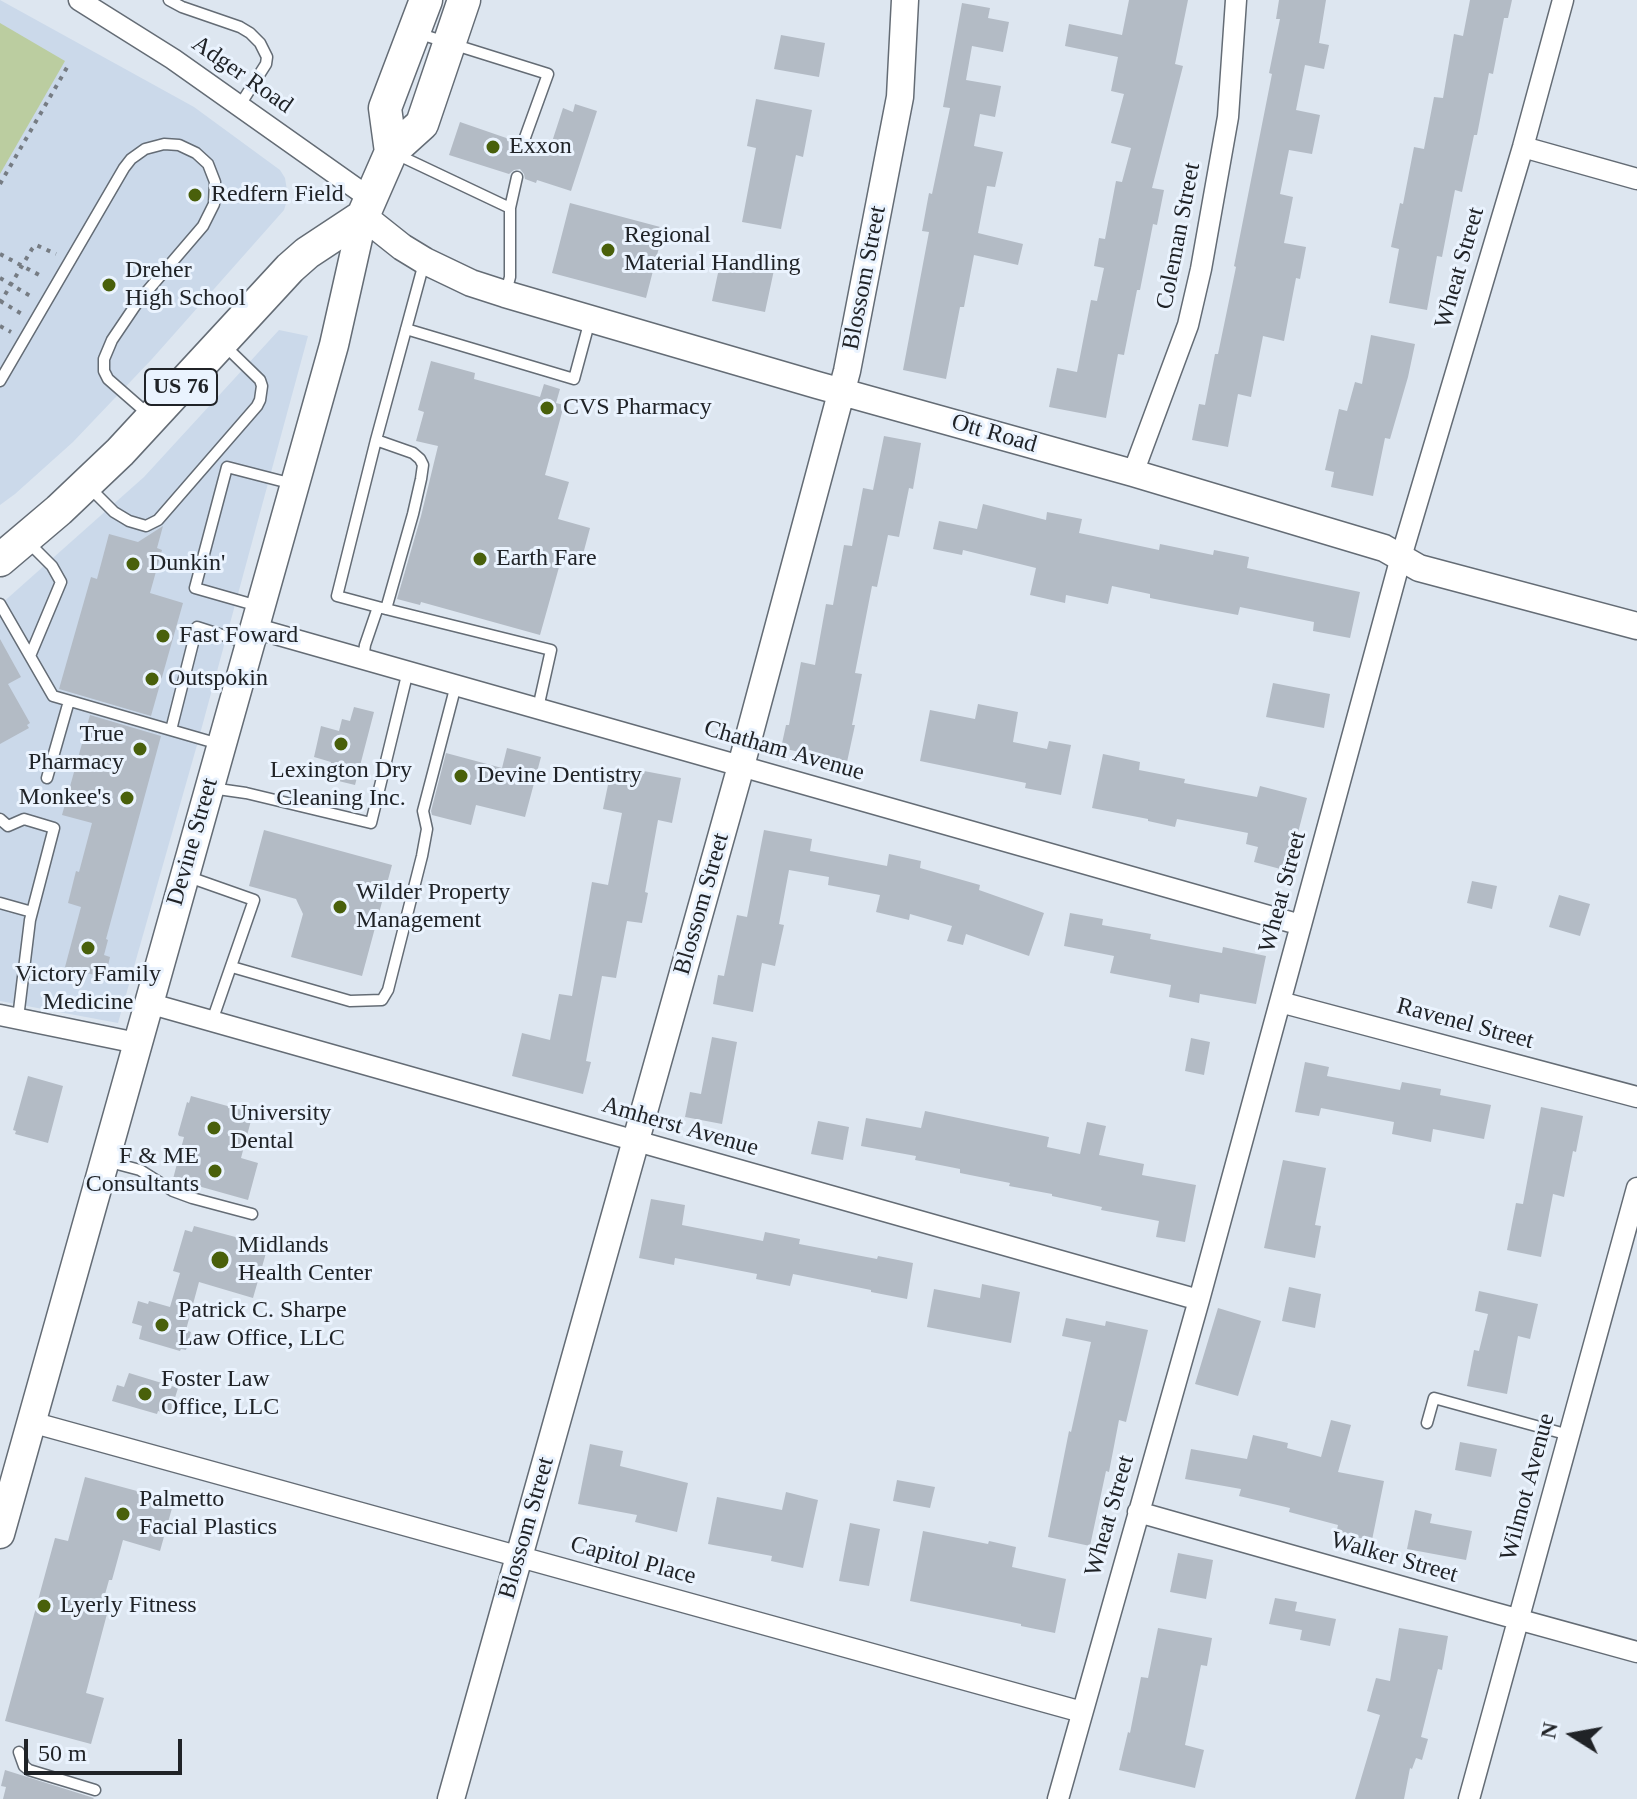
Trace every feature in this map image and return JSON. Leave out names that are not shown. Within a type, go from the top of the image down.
[{"type":"main road","points":[[391,152],[385,108],[426,0]]},
{"type":"main road","name":"Devine Street","points":[[0,1534],[6,1489],[31,1422],[334,345],[367,208],[391,152],[422,124],[464,0]]},
{"type":"main road","name":"US 76","points":[[0,560],[86,485],[153,418],[290,268],[367,208]]},
{"type":"street","name":"Adger Road","points":[[79,0],[240,105],[367,208]]},
{"type":"street","name":"Blossom Street","points":[[451,1799],[741,766],[847,371],[900,97],[905,0]]},
{"type":"street","name":"Coleman Street","points":[[1133,473],[1188,325],[1198,283],[1228,117],[1236,0]]},
{"type":"street","name":"Wheat Street","points":[[1058,1799],[1199,1300],[1401,557],[1523,147],[1563,0]]},
{"type":"street","points":[[1523,147],[1637,179]]},
{"type":"street","name":"Ott Road","points":[[367,208],[402,247],[471,283],[1384,548],[1419,568],[1637,626]]},
{"type":"street","name":"Chatham Avenue","points":[[254,626],[1301,925]]},
{"type":"street","name":"Ravenel Street","points":[[1280,1002],[1637,1097]]},
{"type":"street","name":"Amherst Avenue","points":[[148,1003],[1199,1300]]},
{"type":"street","points":[[9,1017],[137,1043]]},
{"type":"street","name":"Wilmot Avenue","points":[[1469,1799],[1637,1188]]},
{"type":"street","name":"Capitol Place","points":[[31,1422],[1082,1712]]},
{"type":"street","name":"Walker Street","points":[[1138,1512],[1637,1652]]},
{"type":"lane","points":[[169,0],[240,27],[260,43],[267,57],[266,64],[240,105]]},
{"type":"lane","points":[[415,32],[548,74],[523,143]]},
{"type":"lane","points":[[0,381],[124,168],[145,149],[164,144],[179,145],[196,153],[208,164],[215,182],[214,204],[203,226],[130,314],[112,340],[104,359],[108,379],[153,418]]},
{"type":"lane","points":[[391,152],[510,208]]},
{"type":"lane","points":[[505,294],[510,277],[510,208],[517,177]]},
{"type":"lane","points":[[425,261],[337,596],[551,650],[538,708]]},
{"type":"lane","points":[[406,329],[574,379],[590,320]]},
{"type":"lane","points":[[86,485],[114,512],[138,525],[146,526],[158,520],[257,406],[262,393],[260,380],[222,343]]},
{"type":"lane","points":[[363,659],[365,645],[382,608],[413,514],[423,465],[413,453],[376,440]]},
{"type":"lane","points":[[213,456],[227,467],[293,484]]},
{"type":"lane","points":[[227,467],[195,588],[254,626]]},
{"type":"lane","points":[[26,539],[52,566],[61,582],[30,656]]},
{"type":"lane","points":[[0,604],[53,696],[221,745]]},
{"type":"lane","points":[[171,730],[197,627],[254,626]]},
{"type":"lane","points":[[209,788],[246,793],[371,823],[408,671]]},
{"type":"lane","points":[[232,967],[350,1001],[382,1000],[388,990],[422,856],[427,829],[423,811],[456,685]]},
{"type":"lane","points":[[47,778],[69,701]]},
{"type":"lane","points":[[0,819],[8,826],[24,819],[54,828],[9,1017]]},
{"type":"lane","points":[[184,875],[254,900],[212,1021]]},
{"type":"lane","points":[[0,903],[32,912]]},
{"type":"lane","points":[[104,1161],[140,1170],[173,1191],[252,1214]]},
{"type":"lane","points":[[1427,1423],[1434,1398],[1569,1435]]},
{"type":"lane","points":[[19,1752],[24,1766],[29,1770],[95,1790]]},
{"type":"path","points":[[0,184],[69,64]]},
{"type":"path","points":[[22,314],[0,302],[36,245],[57,254]]},
{"type":"path","points":[[1,256],[43,277]]},
{"type":"path","points":[[0,278],[32,297]]},
{"type":"path","points":[[0,326],[11,332]]},
{"type":"shaded area","name":"Dreher High School","points":[[0,0],[194,107],[280,170],[285,178],[288,197],[284,210],[152,359],[73,442],[0,505]]},
{"type":"shaded area","points":[[279,330],[308,336],[118,1023],[0,1001],[0,605],[144,477]]},
{"type":"green space","points":[[0,23],[65,61],[0,174]]},
{"type":"building","points":[[1129,0],[1188,0],[1175,64],[1183,66],[1152,188],[1164,190],[1157,225],[1153,224],[1140,290],[1137,290],[1124,355],[1118,354],[1106,418],[1049,407],[1057,368],[1077,372],[1091,300],[1097,301],[1104,268],[1094,266],[1099,238],[1105,239],[1116,181],[1122,182],[1131,148],[1111,143],[1124,94],[1111,91],[1118,57],[1065,46],[1069,24],[1122,35]]},
{"type":"building","points":[[1279,0],[1326,0],[1319,43],[1329,45],[1324,69],[1305,65],[1296,110],[1320,115],[1312,154],[1289,150],[1280,194],[1293,197],[1284,243],[1306,247],[1300,279],[1296,278],[1284,341],[1263,336],[1251,397],[1238,394],[1228,447],[1192,440],[1199,404],[1205,405],[1215,354],[1218,354],[1236,267],[1272,74],[1269,73],[1280,19],[1276,19]]},
{"type":"building","points":[[1470,0],[1512,0],[1508,18],[1504,18],[1493,74],[1489,73],[1462,192],[1455,190],[1442,257],[1437,256],[1427,310],[1389,303],[1399,249],[1391,247],[1414,147],[1424,149],[1434,97],[1443,98],[1454,34],[1463,36]]},
{"type":"building","points":[[962,3],[990,8],[988,18],[1009,22],[1003,52],[972,46],[966,80],[1001,86],[995,117],[980,114],[974,146],[1003,152],[995,187],[987,186],[978,233],[1023,244],[1018,265],[974,255],[946,379],[903,370],[929,232],[922,231],[950,108],[943,107]]},
{"type":"building","points":[[781,35],[825,43],[819,77],[774,69]]},
{"type":"building","points":[[756,99],[812,110],[803,157],[796,155],[781,229],[742,222],[756,148],[747,146]]},
{"type":"building","name":"Exxon","points":[[575,104],[597,111],[571,191],[525,179],[520,169],[509,174],[449,155],[460,122],[515,141],[516,148],[521,151],[531,146],[549,151],[563,108],[573,112]]},
{"type":"building","name":"Regional Material Handling","points":[[570,203],[664,228],[646,298],[552,273]]},
{"type":"building","points":[[721,259],[774,270],[765,312],[712,301]]},
{"type":"building","points":[[1371,335],[1415,344],[1390,439],[1385,438],[1373,496],[1331,487],[1334,472],[1325,470],[1339,409],[1347,411],[1355,382],[1362,384]]},
{"type":"building","points":[[431,361],[475,373],[474,379],[540,397],[544,384],[560,389],[556,403],[564,405],[545,475],[569,482],[558,519],[590,528],[582,558],[563,553],[540,635],[421,602],[420,605],[397,599],[438,446],[416,441],[424,412],[418,410]]},
{"type":"building","points":[[884,436],[921,443],[913,489],[909,488],[899,537],[888,535],[877,587],[872,586],[855,673],[862,674],[847,762],[781,748],[786,725],[789,725],[801,662],[815,665],[826,604],[833,605],[844,545],[852,546],[863,488],[873,490]]},
{"type":"building","points":[[983,504],[1046,520],[1047,512],[1082,519],[1079,533],[1159,550],[1160,544],[1213,555],[1214,550],[1249,557],[1247,568],[1360,592],[1350,638],[1313,631],[1314,622],[1240,607],[1238,615],[1150,598],[1150,594],[1112,586],[1108,604],[1066,595],[1065,603],[1030,595],[1036,568],[963,550],[962,555],[933,549],[939,521],[977,529]]},
{"type":"building","points":[[163,526],[157,548],[162,550],[150,593],[183,603],[151,716],[59,689],[91,577],[97,579],[109,534],[138,542]]},
{"type":"building","points":[[0,639],[21,677],[8,684],[30,723],[27,725],[29,728],[0,744]]},
{"type":"building","points":[[1273,683],[1330,694],[1324,728],[1266,717]]},
{"type":"building","points":[[978,704],[1018,712],[1013,742],[1047,749],[1049,741],[1071,745],[1061,795],[1025,788],[1026,783],[920,761],[930,710],[975,719]]},
{"type":"building","name":"Lexington Dry Cleaning Inc.","points":[[354,707],[374,712],[355,785],[326,778],[331,762],[314,757],[321,726],[339,731],[342,719],[350,721]]},
{"type":"building","points":[[90,715],[161,736],[106,939],[104,955],[110,957],[105,978],[65,967],[81,907],[68,903],[92,823],[62,815]]},
{"type":"building","name":"Devine Dentistry","points":[[507,748],[541,757],[525,817],[476,805],[471,825],[432,815],[446,753],[502,768]]},
{"type":"building","points":[[1103,754],[1140,762],[1139,770],[1185,779],[1184,783],[1257,797],[1260,786],[1307,798],[1288,871],[1254,862],[1258,847],[1246,844],[1248,833],[1177,819],[1175,827],[1092,808]]},
{"type":"building","points":[[628,768],[681,778],[672,823],[658,820],[642,923],[627,921],[616,978],[602,976],[586,1061],[591,1062],[583,1094],[512,1076],[522,1033],[550,1040],[559,994],[572,996],[592,882],[608,885],[622,813],[603,809],[609,780],[625,783]]},
{"type":"building","name":"Wilder Property Management","points":[[264,830],[392,865],[362,976],[291,957],[303,914],[296,899],[249,886]]},
{"type":"building","points":[[764,830],[812,839],[810,851],[887,866],[889,854],[921,861],[920,868],[980,885],[979,890],[1044,913],[1029,956],[966,934],[963,945],[947,941],[952,926],[910,914],[909,920],[876,912],[880,895],[828,885],[829,877],[789,870],[779,924],[784,925],[775,966],[762,963],[753,1012],[713,1004],[718,975],[724,976],[737,915],[747,917]]},
{"type":"building","points":[[1472,881],[1497,886],[1492,909],[1467,903]]},
{"type":"building","points":[[1559,895],[1590,904],[1580,936],[1549,927]]},
{"type":"building","points":[[1070,913],[1103,919],[1102,925],[1151,934],[1150,939],[1222,953],[1223,947],[1266,956],[1256,1004],[1200,994],[1199,1003],[1169,997],[1171,985],[1110,973],[1114,956],[1064,946]]},
{"type":"building","points":[[712,1037],[737,1042],[722,1124],[685,1117],[690,1092],[701,1094]]},
{"type":"building","points":[[1191,1038],[1210,1042],[1204,1075],[1185,1071]]},
{"type":"building","points":[[1305,1062],[1329,1067],[1327,1076],[1400,1090],[1402,1082],[1441,1089],[1440,1095],[1491,1105],[1484,1139],[1433,1129],[1431,1142],[1392,1134],[1394,1122],[1321,1108],[1319,1116],[1295,1112]]},
{"type":"building","points":[[28,1076],[63,1086],[48,1143],[15,1134],[13,1130]]},
{"type":"building","points":[[191,1096],[253,1113],[241,1158],[258,1163],[248,1200],[173,1179],[184,1137],[178,1134]]},
{"type":"building","points":[[1541,1107],[1583,1116],[1564,1197],[1553,1194],[1541,1257],[1507,1250],[1516,1203],[1523,1204]]},
{"type":"building","points":[[925,1111],[1049,1137],[1047,1147],[1080,1154],[1087,1122],[1106,1126],[1099,1155],[1144,1164],[1142,1175],[1196,1185],[1185,1242],[1156,1237],[1159,1221],[1101,1210],[1102,1207],[960,1173],[960,1169],[915,1160],[916,1156],[861,1146],[866,1118],[921,1128]]},
{"type":"building","points":[[818,1121],[849,1127],[843,1160],[811,1154]]},
{"type":"building","points":[[1283,1160],[1326,1168],[1315,1225],[1321,1226],[1315,1258],[1264,1248]]},
{"type":"building","points":[[651,1199],[685,1205],[682,1225],[763,1241],[765,1232],[800,1239],[799,1244],[913,1263],[907,1299],[793,1274],[790,1286],[756,1279],[757,1274],[675,1258],[674,1265],[639,1258]]},
{"type":"building","points":[[194,1226],[262,1244],[260,1251],[266,1253],[253,1298],[199,1282],[186,1330],[191,1332],[186,1350],[180,1351],[139,1339],[142,1326],[132,1323],[138,1301],[170,1307],[180,1273],[173,1271],[185,1230],[192,1232]]},
{"type":"building","points":[[982,1284],[1020,1292],[1011,1343],[927,1327],[934,1289],[980,1298]]},
{"type":"building","points":[[1289,1287],[1321,1294],[1315,1328],[1282,1321]]},
{"type":"building","points":[[1479,1291],[1538,1304],[1530,1339],[1518,1336],[1507,1394],[1467,1386],[1474,1350],[1479,1351],[1488,1314],[1475,1311]]},
{"type":"building","points":[[1218,1308],[1261,1321],[1238,1396],[1195,1384]]},
{"type":"building","points":[[1066,1318],[1105,1326],[1106,1321],[1148,1330],[1126,1422],[1119,1420],[1090,1546],[1048,1537],[1091,1342],[1062,1336]]},
{"type":"building","name":"Foster Law Office, LLC","points":[[129,1373],[178,1388],[170,1414],[158,1411],[157,1414],[112,1401],[117,1385],[124,1387]]},
{"type":"building","points":[[1331,1420],[1351,1425],[1338,1472],[1384,1481],[1372,1540],[1336,1534],[1338,1525],[1289,1512],[1290,1508],[1239,1496],[1241,1489],[1185,1479],[1191,1449],[1247,1459],[1253,1435],[1288,1443],[1287,1448],[1321,1457]]},
{"type":"building","points":[[1460,1442],[1497,1449],[1491,1477],[1455,1470]]},
{"type":"building","points":[[590,1444],[623,1451],[620,1466],[688,1483],[677,1532],[635,1522],[637,1515],[578,1504]]},
{"type":"building","points":[[85,1477],[174,1501],[160,1551],[123,1540],[112,1580],[109,1580],[100,1612],[107,1614],[86,1693],[104,1698],[91,1744],[5,1721],[55,1538],[68,1541]]},
{"type":"building","points":[[897,1480],[935,1487],[930,1508],[893,1501]]},
{"type":"building","points":[[786,1492],[818,1500],[803,1568],[771,1561],[772,1556],[708,1544],[717,1497],[782,1510]]},
{"type":"building","points":[[1415,1510],[1432,1514],[1430,1523],[1472,1531],[1466,1560],[1407,1549]]},
{"type":"building","points":[[850,1523],[880,1529],[869,1586],[839,1581]]},
{"type":"building","points":[[923,1531],[1016,1547],[1012,1567],[1066,1579],[1055,1633],[910,1601]]},
{"type":"building","points":[[1178,1553],[1213,1560],[1206,1599],[1170,1592]]},
{"type":"building","points":[[1275,1598],[1297,1602],[1295,1611],[1336,1619],[1330,1646],[1300,1640],[1302,1630],[1269,1624]]},
{"type":"building","points":[[1158,1628],[1212,1638],[1207,1666],[1201,1665],[1185,1745],[1204,1750],[1195,1788],[1119,1770],[1141,1677],[1148,1678]]},
{"type":"building","points":[[1399,1628],[1448,1636],[1442,1670],[1438,1669],[1421,1737],[1428,1739],[1422,1760],[1416,1758],[1410,1768],[1404,1799],[1355,1799],[1380,1715],[1367,1711],[1376,1678],[1390,1681]]},
{"type":"building","points":[[5,1770],[94,1798],[3,1799],[6,1787],[1,1786]]},
{"type":"place","name":"Exxon","points":[[493,147]]},
{"type":"place","name":"Redfern Field","points":[[195,195]]},
{"type":"place","name":"Regional Material Handling","points":[[608,250]]},
{"type":"place","name":"Dreher High School","points":[[109,285]]},
{"type":"place","name":"CVS Pharmacy","points":[[547,408]]},
{"type":"place","name":"Earth Fare","points":[[480,559]]},
{"type":"place","name":"Dunkin'","points":[[133,564]]},
{"type":"place","name":"Fast Foward","points":[[163,636]]},
{"type":"place","name":"Outspokin","points":[[152,679]]},
{"type":"place","name":"Lexington Dry Cleaning Inc.","points":[[341,744]]},
{"type":"place","name":"True Pharmacy","points":[[140,749]]},
{"type":"place","name":"Devine Dentistry","points":[[461,776]]},
{"type":"place","name":"Monkee's","points":[[127,798]]},
{"type":"place","name":"Wilder Property Management","points":[[340,907]]},
{"type":"place","name":"Victory Family Medicine","points":[[88,948]]},
{"type":"place","name":"University Dental","points":[[214,1128]]},
{"type":"place","name":"F & ME Consultants","points":[[215,1171]]},
{"type":"place","name":"Midlands Health Center","points":[[220,1260]]},
{"type":"place","name":"Patrick C. Sharpe Law Office, LLC","points":[[162,1325]]},
{"type":"place","name":"Foster Law Office, LLC","points":[[145,1394]]},
{"type":"place","name":"Palmetto Facial Plastics","points":[[123,1514]]},
{"type":"place","name":"Lyerly Fitness","points":[[44,1606]]}]
